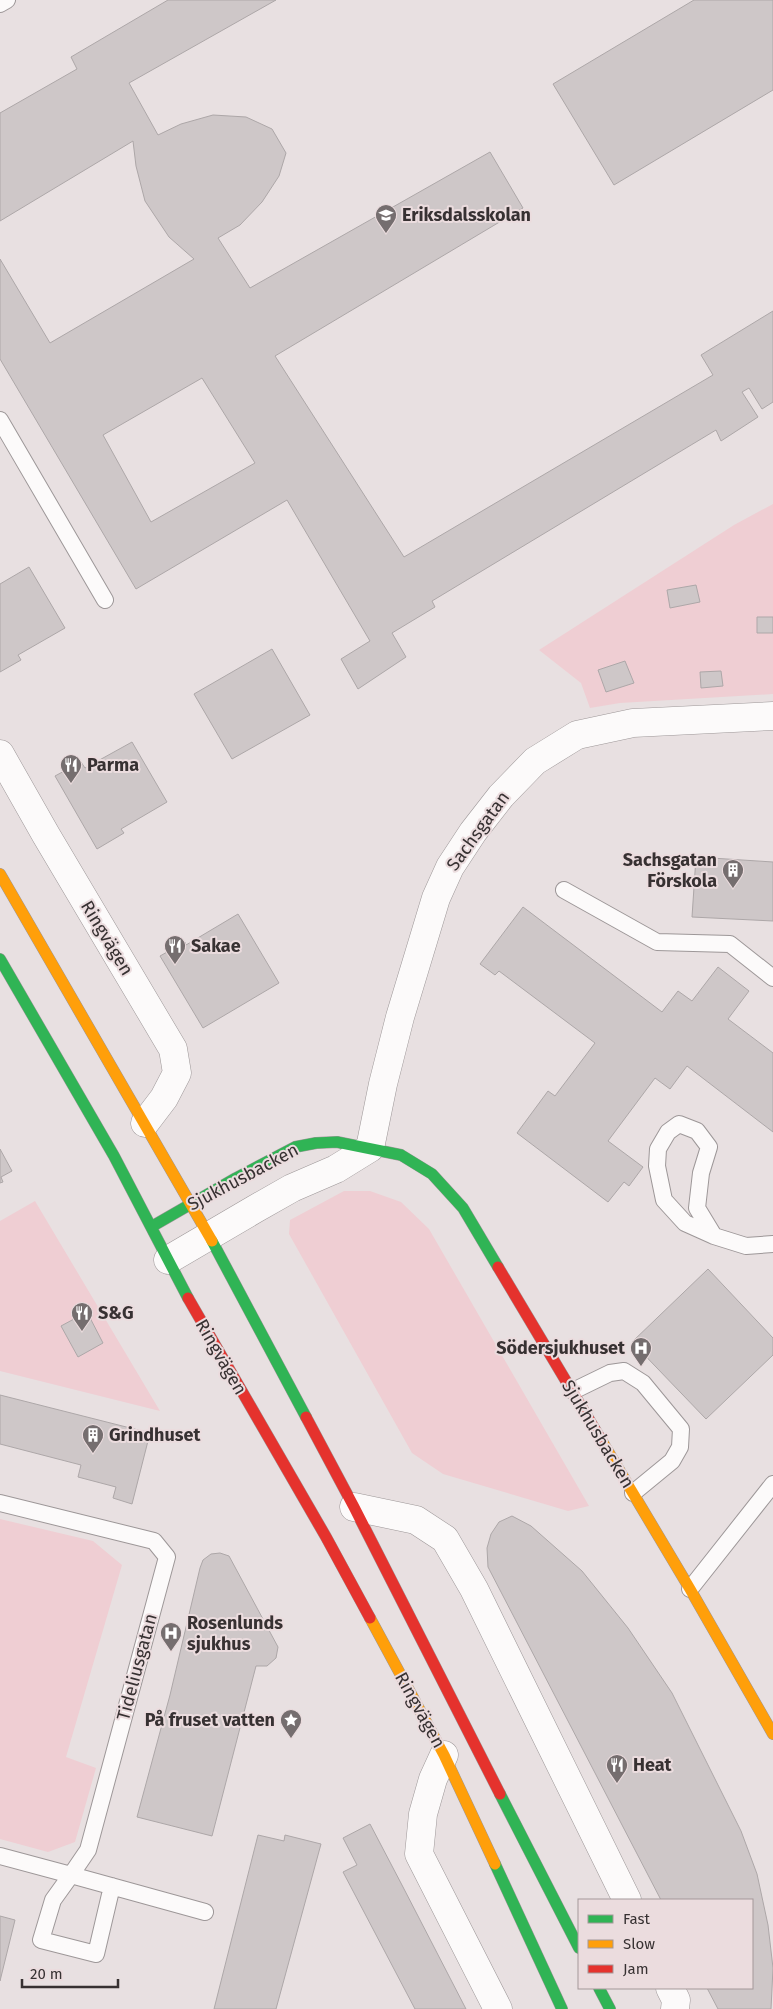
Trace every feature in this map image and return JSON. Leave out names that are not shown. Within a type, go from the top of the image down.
[{"type":"main road","name":"Ringvägen","points":[[0,874],[192,1204],[354,1507],[578,1946]]},
{"type":"main road","name":"Ringvägen","points":[[0,959],[114,1156],[199,1320],[326,1537],[444,1755],[562,2009]]},
{"type":"main road","name":"Sjukhusbacken","points":[[151,1227],[295,1147],[316,1143],[337,1142],[401,1155],[432,1174],[463,1208],[771,1724]]},
{"type":"main road","points":[[600,1989],[610,2009]]},
{"type":"street","name":"Sachsgatan","points":[[370,1148],[383,1084],[400,1017],[436,898],[450,866],[500,796],[535,761],[576,735],[632,723],[773,716]]},
{"type":"street","name":"Ringvägen","points":[[0,754],[46,835],[174,1049],[176,1072],[164,1098],[145,1123]]},
{"type":"street","name":"Sjukhusbacken","points":[[168,1260],[278,1196],[336,1169],[370,1148]]},
{"type":"street","points":[[354,1507],[416,1520],[445,1539],[474,1589],[627,1899]]},
{"type":"street","name":"Ringvägen","points":[[444,1755],[433,1779],[423,1814],[419,1854],[498,2009]]},
{"type":"street","points":[[670,1989],[676,2000],[675,2009]]},
{"type":"lane","points":[[0,4],[7,0]]},
{"type":"lane","points":[[0,420],[105,600]]},
{"type":"lane","points":[[564,890],[657,942],[730,944],[773,978]]},
{"type":"lane","points":[[714,1236],[697,1208],[701,1173],[709,1147],[697,1131],[679,1124],[668,1132],[658,1148],[658,1166],[664,1200],[685,1223],[714,1236],[746,1246],[773,1244]]},
{"type":"lane","points":[[573,1391],[610,1373],[624,1371],[643,1383],[681,1429],[680,1447],[672,1461],[633,1493]]},
{"type":"lane","points":[[690,1589],[773,1484]]},
{"type":"lane","name":"Tideliusgatan","points":[[0,1502],[154,1541],[167,1557],[88,1850],[71,1875]]},
{"type":"lane","points":[[0,1856],[205,1912]]},
{"type":"lane","points":[[71,1875],[53,1900],[41,1940],[96,1954],[112,1886]]},
{"type":"shaded area","points":[[773,504],[773,694],[620,703],[590,708],[581,683],[539,650],[734,525]]},
{"type":"shaded area","points":[[344,1191],[370,1191],[401,1202],[429,1229],[589,1506],[568,1511],[443,1474],[412,1453],[289,1234],[290,1220]]},
{"type":"shaded area","points":[[35,1201],[160,1411],[0,1371],[0,1221]]},
{"type":"shaded area","points":[[0,1519],[93,1541],[122,1565],[66,1757],[96,1768],[75,1842],[48,1852],[0,1839]]},
{"type":"building","points":[[168,0],[276,0],[129,83],[158,135],[181,124],[213,115],[246,117],[272,129],[286,153],[279,176],[262,202],[240,225],[218,238],[250,288],[490,152],[523,208],[275,356],[404,557],[713,375],[701,355],[773,311],[773,402],[762,409],[749,388],[742,392],[758,417],[721,441],[716,430],[432,601],[435,607],[392,633],[406,657],[358,689],[341,659],[370,641],[287,500],[136,589],[0,359],[0,259],[50,343],[194,259],[169,237],[145,201],[136,166],[133,141],[0,221],[0,113],[77,69],[71,57]],"holes":[[[202,378],[255,463],[151,522],[103,435]]]},
{"type":"building","points":[[694,0],[773,0],[773,90],[614,185],[553,84]]},
{"type":"building","points":[[29,567],[65,628],[18,655],[21,660],[0,672],[0,584]]},
{"type":"building","points":[[696,585],[700,602],[670,608],[667,590]]},
{"type":"building","points":[[757,617],[773,617],[773,633],[757,633]]},
{"type":"building","points":[[272,649],[310,715],[232,759],[194,694]]},
{"type":"building","points":[[625,661],[634,683],[606,692],[598,670]]},
{"type":"building","points":[[721,671],[723,686],[701,688],[700,672]]},
{"type":"building","points":[[132,742],[167,802],[121,829],[124,833],[97,849],[55,776],[81,762],[85,768]]},
{"type":"building","name":"Sachsgatan Förskola","points":[[696,857],[773,862],[773,921],[692,917]]},
{"type":"building","points":[[523,907],[662,1012],[678,991],[692,1001],[718,967],[749,991],[728,1019],[773,1053],[773,1132],[687,1066],[670,1089],[655,1078],[608,1141],[643,1167],[629,1186],[624,1182],[608,1202],[517,1133],[548,1091],[555,1096],[595,1043],[499,971],[495,975],[480,964]]},
{"type":"building","points":[[238,914],[279,983],[203,1028],[160,956],[185,942],[186,945]]},
{"type":"building","points":[[0,1149],[12,1171],[1,1177],[3,1182],[0,1183]]},
{"type":"building","points":[[708,1269],[773,1338],[773,1355],[706,1419],[632,1342]]},
{"type":"building","points":[[87,1312],[103,1343],[78,1357],[61,1326]]},
{"type":"building","name":"Grindhuset","points":[[0,1395],[150,1433],[132,1504],[113,1498],[116,1487],[78,1477],[81,1465],[0,1444]]},
{"type":"building","points":[[512,1516],[531,1526],[582,1571],[628,1628],[672,1693],[741,1831],[757,1874],[768,1925],[773,1968],[771,2009],[718,2009],[708,1989],[753,1989],[753,1899],[660,1899],[488,1567],[487,1548],[491,1534],[499,1522]]},
{"type":"building","points":[[220,1553],[229,1556],[278,1647],[276,1658],[267,1666],[256,1666],[212,1836],[137,1817],[170,1695],[200,1568],[203,1560],[211,1554]]},
{"type":"building","points":[[370,1824],[466,2009],[415,2009],[343,1872],[357,1865],[343,1838]]},
{"type":"building","points":[[258,1835],[284,1841],[285,1835],[321,1844],[276,2009],[214,2009]]},
{"type":"building","points":[[0,1916],[15,1920],[0,1981]]},
{"type":"traffic: fast","points":[[0,959],[114,1156],[188,1298]]},
{"type":"traffic: fast","points":[[151,1227],[236,1178],[295,1147],[337,1142],[401,1155],[432,1174],[463,1208],[498,1267]]},
{"type":"traffic: fast","points":[[212,1241],[306,1417]]},
{"type":"traffic: fast","points":[[500,1794],[578,1946]]},
{"type":"traffic: fast","points":[[495,1864],[562,2009]]},
{"type":"traffic: fast","points":[[600,1989],[610,2009]]},
{"type":"traffic: slow","points":[[0,874],[212,1241]]},
{"type":"traffic: slow","points":[[600,1438],[690,1589],[773,1734]]},
{"type":"traffic: slow","points":[[370,1618],[444,1755],[495,1864]]},
{"type":"traffic: jam","points":[[498,1267],[600,1438]]},
{"type":"traffic: jam","points":[[188,1298],[326,1537],[370,1618]]},
{"type":"traffic: jam","points":[[306,1417],[354,1507],[500,1794]]},
{"type":"place","name":"Eriksdalsskolan","points":[[386,234]]},
{"type":"place","name":"Parma","points":[[71,784]]},
{"type":"place","name":"Sachsgatan Förskola","points":[[733,889]]},
{"type":"place","name":"Sakae","points":[[175,965]]},
{"type":"place","name":"S&G","points":[[82,1332]]},
{"type":"place","name":"Södersjukhuset","points":[[641,1367]]},
{"type":"place","name":"Grindhuset","points":[[93,1454]]},
{"type":"place","name":"Rosenlunds sjukhus","points":[[171,1652]]},
{"type":"place","name":"På fruset vatten","points":[[291,1739]]},
{"type":"place","name":"Heat","points":[[617,1784]]}]
